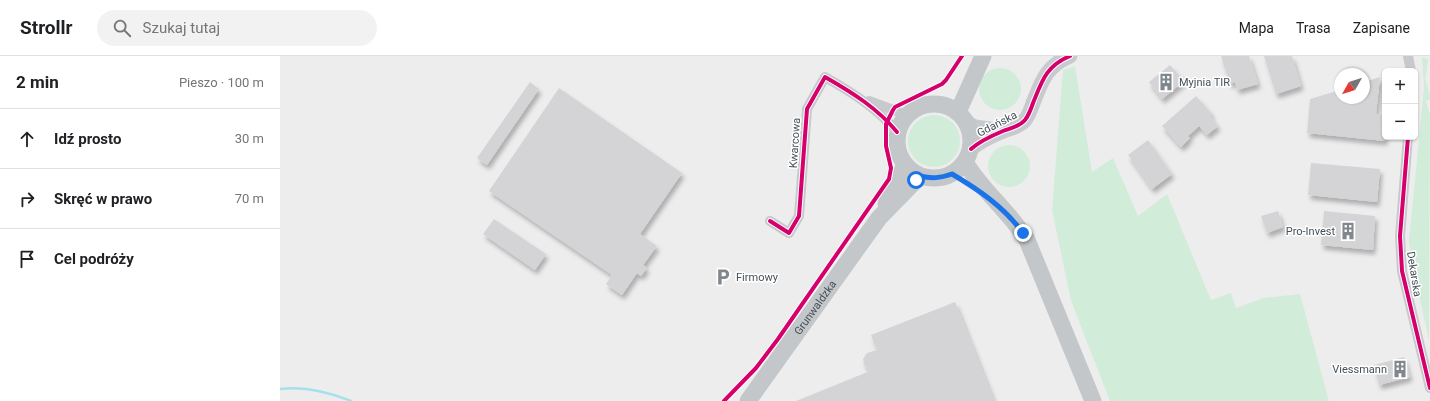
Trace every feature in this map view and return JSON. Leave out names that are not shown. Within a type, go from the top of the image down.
[{"type":"main road","points":[[957,113],[935,103],[925,104],[915,108],[907,114],[898,132],[896,141],[898,150],[905,165],[920,176],[942,178],[959,169],[968,156],[971,136],[957,113],[956,91],[973,56]]},
{"type":"main road","points":[[957,113],[983,56]]},
{"type":"main road","points":[[968,156],[1000,206],[1018,227],[1032,249],[1094,401]]},
{"type":"main road","name":"Grunwaldzka","points":[[879,218],[905,165]]},
{"type":"main road","points":[[952,174],[1000,206]]},
{"type":"main road","name":"Grunwaldzka","points":[[747,399],[879,218],[920,176]]},
{"type":"street","name":"Gdańska","points":[[968,156],[979,142],[1018,125],[1025,119],[1032,108],[1044,76],[1053,66],[1070,56]]},
{"type":"street","points":[[1408,56],[1410,68]]},
{"type":"street","name":"Kwarcowa","points":[[770,221],[789,234],[799,216],[807,109],[825,77],[859,97],[888,120],[898,132]]},
{"type":"street","name":"Kwarcowa","points":[[859,97],[907,114]]},
{"type":"street","name":"Gdańska","points":[[957,113],[981,128],[1004,131]]},
{"type":"street","name":"Dekarska","points":[[1408,140],[1401,216],[1401,255],[1405,286],[1430,388]]},
{"type":"green space","points":[[1422,57],[1428,59],[1425,77],[1430,96],[1430,99],[1426,101],[1430,115],[1429,340],[1413,269],[1409,241],[1424,87]]},
{"type":"green space","points":[[1075,66],[1092,172],[1113,158],[1138,216],[1167,194],[1211,300],[1231,293],[1236,308],[1264,298],[1300,294],[1329,401],[1110,401],[1071,301],[1052,210],[1063,70]]},
{"type":"green space","points":[[996,68],[1004,68],[1012,71],[1018,77],[1021,89],[1018,101],[1012,107],[1004,110],[996,110],[988,107],[982,101],[979,93],[979,85],[982,77],[988,71]]},
{"type":"green space","points":[[929,115],[939,115],[953,122],[960,136],[960,146],[953,160],[939,167],[929,167],[919,163],[912,156],[908,146],[908,136],[912,126],[919,119]]},
{"type":"green space","points":[[1005,145],[1013,145],[1024,151],[1030,162],[1030,170],[1024,181],[1013,187],[1005,187],[994,181],[988,170],[988,162],[994,151]]},
{"type":"building","points":[[1221,56],[1249,56],[1258,84],[1237,90],[1235,82],[1230,84]]},
{"type":"building","points":[[1264,56],[1292,56],[1301,86],[1276,94]]},
{"type":"building","name":"Myjnia TIR","points":[[1170,65],[1184,81],[1162,99],[1149,82]]},
{"type":"building","points":[[1380,77],[1376,114],[1382,115],[1382,140],[1385,141],[1307,133],[1310,99],[1334,92],[1334,104],[1370,104],[1370,80]]},
{"type":"building","points":[[530,82],[539,89],[487,165],[477,158]]},
{"type":"building","points":[[559,88],[682,173],[640,234],[657,246],[643,265],[647,268],[641,276],[637,273],[622,295],[606,284],[612,275],[489,191]]},
{"type":"building","points":[[1196,96],[1212,114],[1210,116],[1218,126],[1207,135],[1199,126],[1188,136],[1190,138],[1181,147],[1162,126]]},
{"type":"building","points":[[1148,140],[1172,174],[1152,189],[1128,155]]},
{"type":"building","points":[[1311,163],[1380,169],[1377,202],[1308,195]]},
{"type":"building","points":[[1278,211],[1283,227],[1267,233],[1261,216]]},
{"type":"building","name":"Pro-Invest","points":[[1324,211],[1375,216],[1373,250],[1321,245]]},
{"type":"building","points":[[494,219],[546,254],[535,270],[483,234]]},
{"type":"building","points":[[955,302],[994,401],[796,401],[870,371],[864,364],[863,359],[867,353],[877,350],[871,335]]},
{"type":"building","name":"Viessmann","points":[[1404,357],[1410,377],[1379,385],[1374,365]]},
{"type":"waterway","points":[[280,389],[298,388],[316,390],[351,401]]},
{"type":"cycle path","points":[[724,401],[756,368],[778,339],[889,179],[891,168],[886,146],[886,124],[895,107],[942,84],[962,56]]},
{"type":"cycle path","points":[[971,149],[986,139],[1018,126],[1023,122],[1029,114],[1042,81],[1050,69],[1055,64],[1070,56]]},
{"type":"cycle path","points":[[770,221],[789,233],[799,216],[807,109],[825,77],[873,108],[897,132]]},
{"type":"cycle path","points":[[1408,140],[1400,236],[1402,271],[1430,388]]},
{"type":"place","name":"Myjnia TIR","points":[[1166,82]]},
{"type":"place","name":"Pro-Invest","points":[[1348,231]]},
{"type":"place","name":"Firmowy","points":[[723,277]]},
{"type":"place","name":"Viessmann","points":[[1400,369]]},
{"type":"route","points":[[916,180],[920,176],[942,178],[952,174],[1000,206],[1023,233]]}]
